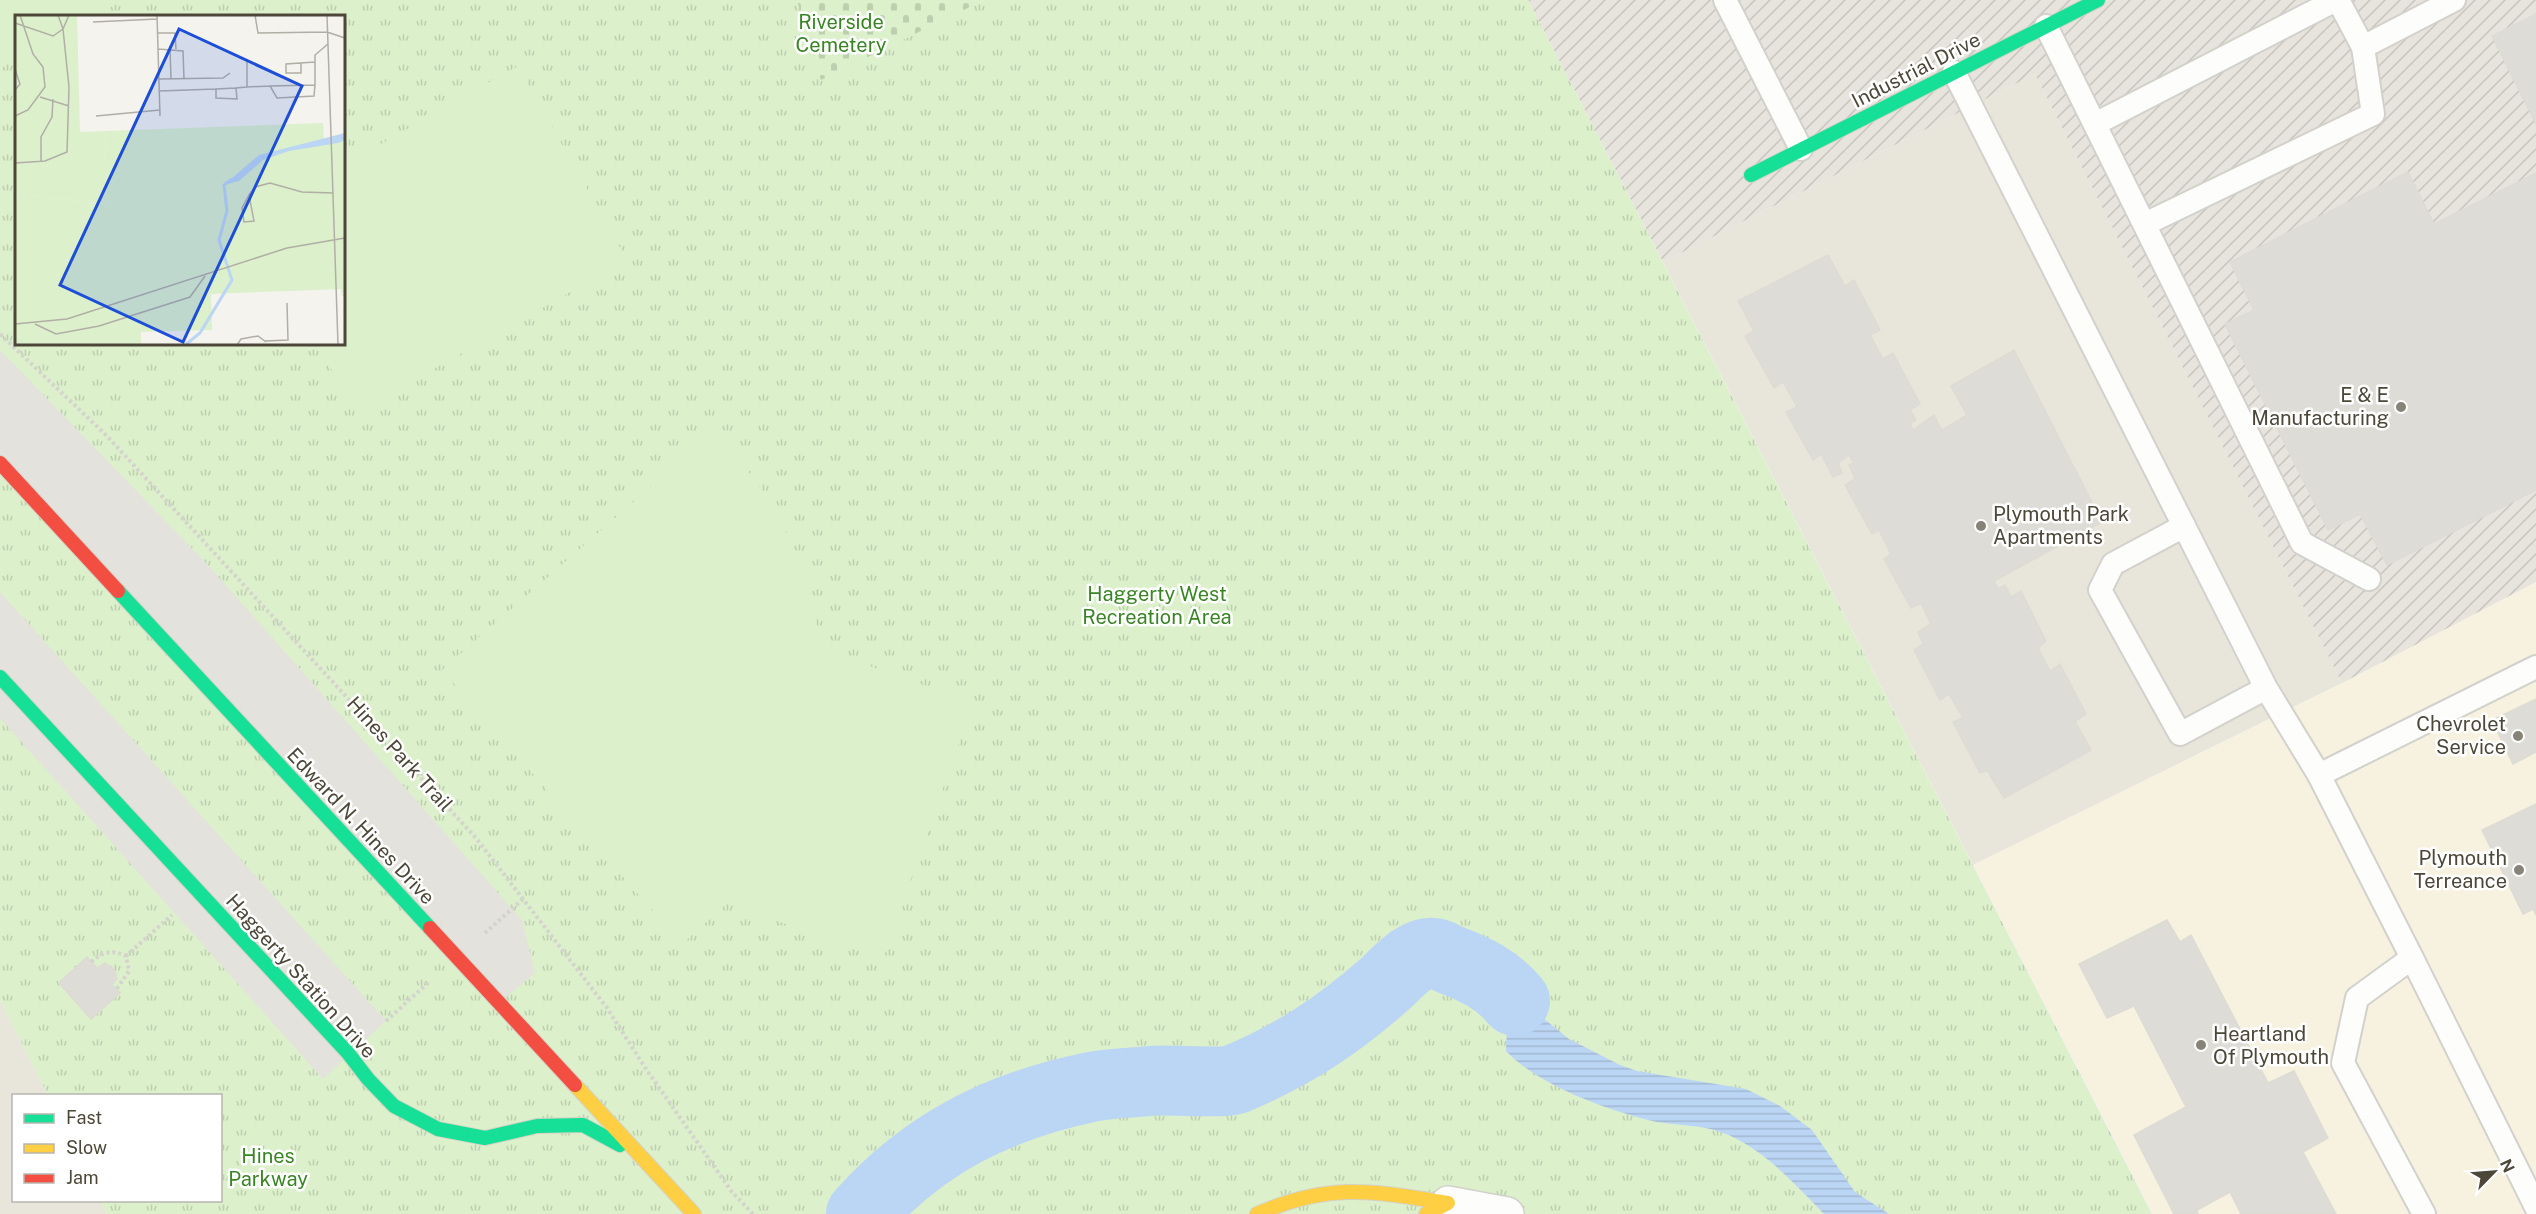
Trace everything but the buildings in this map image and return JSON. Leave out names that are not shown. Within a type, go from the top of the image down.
[{"type":"street","name":"Industrial Drive","points":[[1751,175],[2098,0]]},
{"type":"street","name":"Edward N. Hines Drive","points":[[0,464],[694,1214]]},
{"type":"street","name":"Haggerty Station Drive","points":[[0,678],[348,1053],[368,1079],[394,1106],[438,1129],[484,1138],[537,1126],[583,1125],[642,1158]]},
{"type":"street","points":[[1257,1214],[1281,1202],[1318,1192],[1353,1189],[1437,1208],[1507,1214]]},
{"type":"lane","points":[[1725,0],[1802,149]]},
{"type":"lane","points":[[2095,124],[2337,0],[2363,48],[2373,114],[2145,224]]},
{"type":"lane","points":[[2363,48],[2454,0]]},
{"type":"lane","points":[[2046,26],[2302,543],[2369,579]]},
{"type":"lane","points":[[1954,72],[2266,688],[2319,775],[2536,1207]]},
{"type":"lane","points":[[2184,526],[2113,564],[2100,590],[2180,734],[2266,688]]},
{"type":"lane","points":[[2319,775],[2536,667]]},
{"type":"lane","points":[[2412,958],[2357,998],[2343,1063],[2424,1214]]},
{"type":"path","name":"Hines Park Trail","points":[[0,334],[107,436],[476,838],[607,1008],[646,1069],[732,1192],[753,1214]]},
{"type":"path","points":[[126,956],[175,913]]},
{"type":"path","points":[[91,962],[100,954],[114,951],[126,956]]},
{"type":"path","points":[[116,990],[129,971],[126,956]]},
{"type":"shaded area","points":[[1528,0],[2536,0],[2536,582],[2342,683],[2035,74],[1663,262]]},
{"type":"shaded area","points":[[2035,74],[2342,683],[1973,865],[1663,262]]},
{"type":"shaded area","points":[[0,350],[208,565],[522,920],[535,973],[499,1003],[0,463]]},
{"type":"shaded area","points":[[2536,582],[2536,1214],[2153,1214],[1973,865],[2342,683]]},
{"type":"shaded area","points":[[0,592],[386,1021],[323,1079],[0,718]]},
{"type":"shaded area","points":[[0,1000],[47,1094],[12,1094],[12,1202],[101,1202],[107,1214],[0,1214]]},
{"type":"green space","name":"Haggerty West Recreation Area","points":[[0,0],[797,0],[822,79],[984,0],[1528,0],[2152,1214],[107,1214],[101,1202],[222,1202],[222,1094],[47,1094],[0,1000]]},
{"type":"green space","points":[[0,0],[124,0],[96,15],[15,15],[15,60],[0,69]]},
{"type":"green space","name":"Riverside Cemetery","points":[[797,0],[984,0],[821,80]]},
{"type":"green space","points":[[518,66],[627,260],[356,413],[318,345],[345,345],[345,164]]},
{"type":"green space","points":[[713,432],[758,485],[784,528],[808,588],[814,609],[819,648],[973,703],[883,959],[727,903],[682,944],[442,670]]},
{"type":"water","points":[[1462,937],[1502,957],[1543,1018],[1569,1039],[1620,1065],[1637,1071],[1746,1089],[1780,1106],[1812,1130],[1855,1192],[1889,1214],[1824,1214],[1777,1167],[1736,1139],[1712,1129],[1657,1122],[1611,1109],[1572,1094],[1536,1074],[1506,1051],[1506,1017],[1498,1002],[1485,993],[1452,987],[1434,953]]},
{"type":"waterway","points":[[861,1214],[885,1189],[937,1148],[965,1131],[1025,1105],[1057,1095],[1113,1084],[1236,1079],[1277,1060],[1315,1038],[1420,955],[1436,953],[1469,967],[1494,981],[1515,1001]]},
{"type":"traffic: fast","points":[[1751,175],[2098,0]]},
{"type":"traffic: fast","points":[[118,591],[430,928]]},
{"type":"traffic: fast","points":[[0,677],[348,1053],[368,1079],[394,1106],[438,1129],[485,1138],[537,1126],[583,1125],[620,1145]]},
{"type":"traffic: slow","points":[[575,1085],[694,1214]]},
{"type":"traffic: slow","points":[[1257,1214],[1307,1197],[1330,1193],[1374,1193],[1448,1203],[1426,1214]]},
{"type":"traffic: jam","points":[[0,463],[118,591]]},
{"type":"traffic: jam","points":[[430,928],[575,1085]]},
{"type":"place","name":"E & E Manufacturing","points":[[2401,407]]},
{"type":"place","name":"Plymouth Park Apartments","points":[[1981,526]]},
{"type":"place","name":"Chevrolet Service","points":[[2518,736]]},
{"type":"place","name":"Plymouth Terreance","points":[[2519,870]]},
{"type":"place","name":"Heartland Of Plymouth","points":[[2201,1045]]},
{"type":"park label","name":"Hines Parkway","points":[[268,1168]]}]
